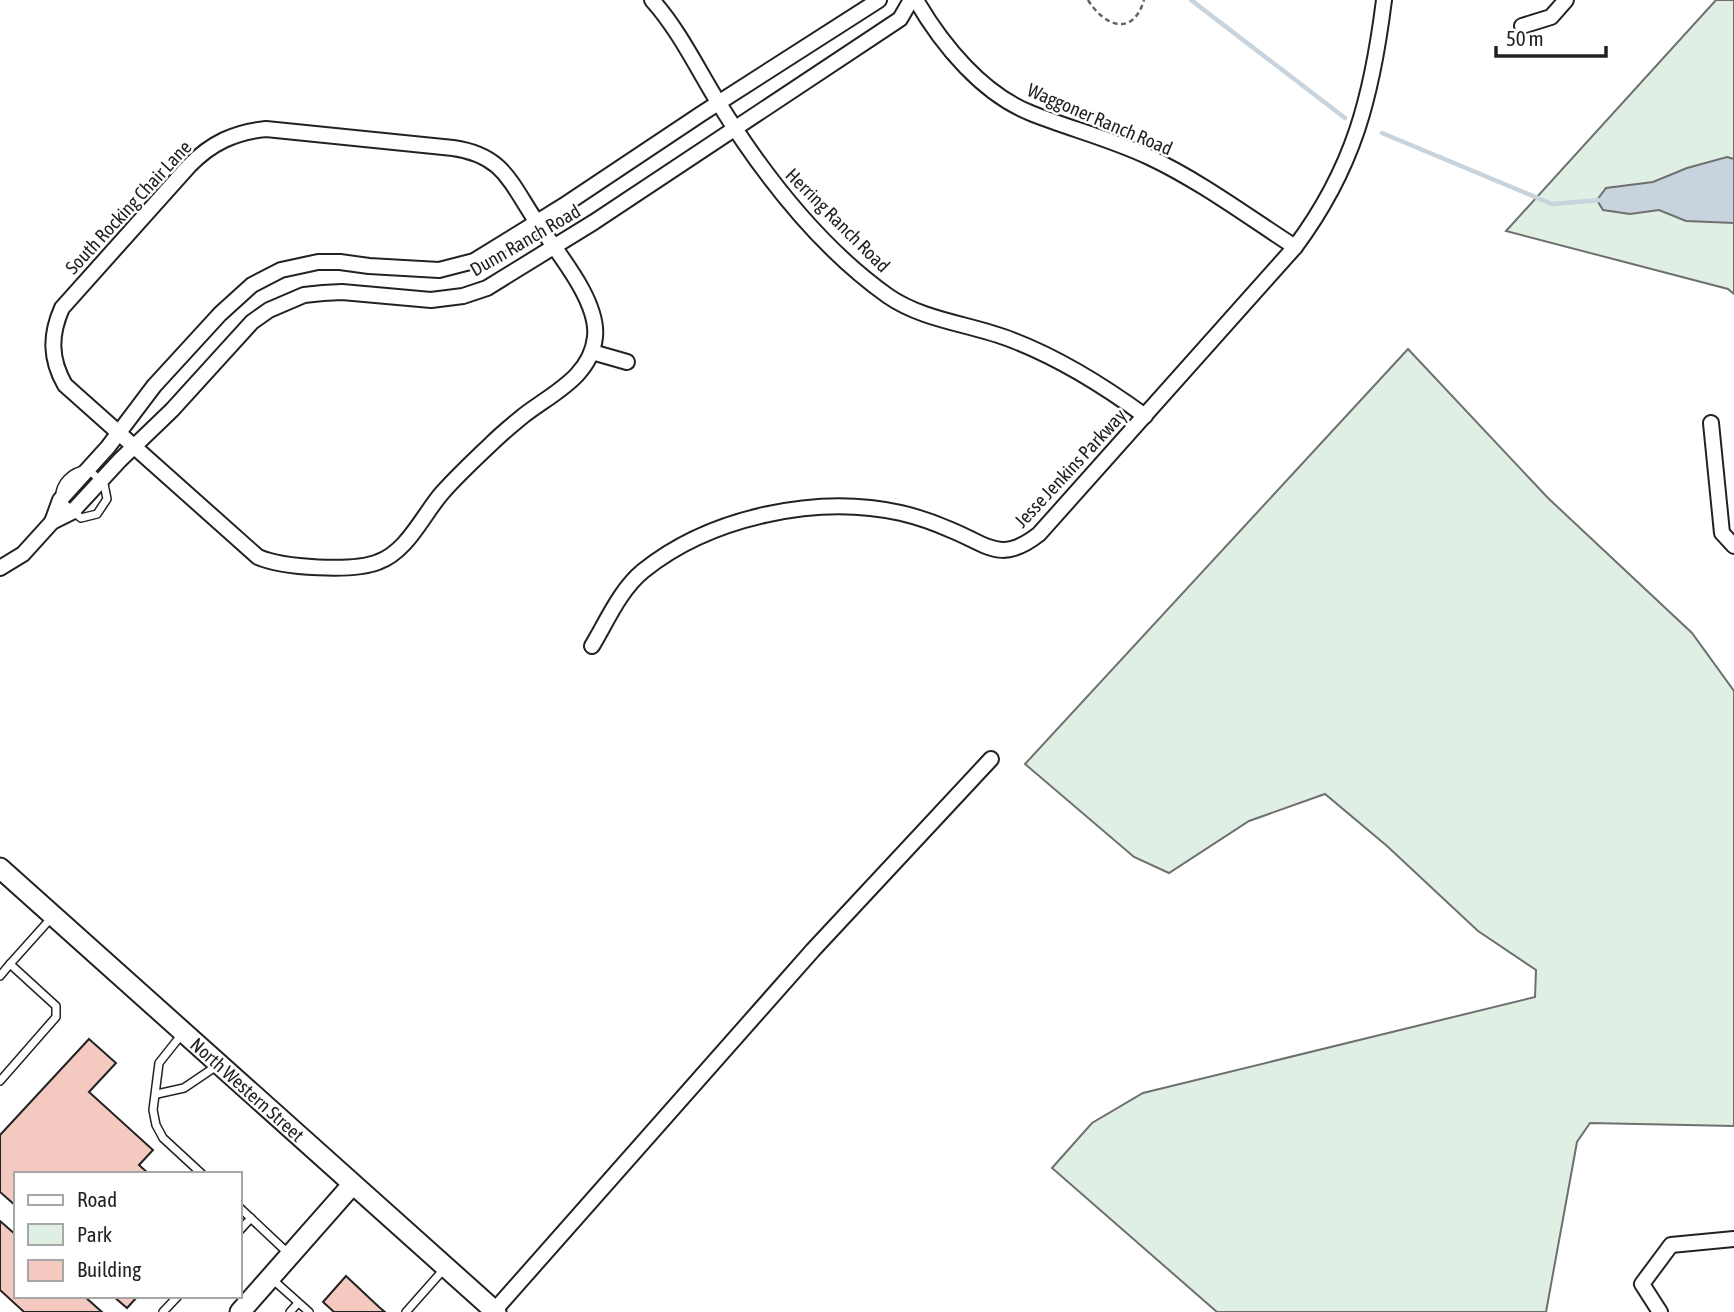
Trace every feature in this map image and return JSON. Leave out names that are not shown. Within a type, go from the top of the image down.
[{"type":"main road","name":"North Western Street","points":[[0,868],[495,1311]]},
{"type":"main road","points":[[240,1312],[352,1185]]},
{"type":"street","name":"Herring Ranch Road","points":[[652,0],[678,35],[750,153],[789,203],[847,262],[890,298],[918,311],[1012,339],[1080,374],[1146,416]]},
{"type":"street","name":"Dunn Ranch Road","points":[[0,568],[23,554],[52,522],[72,512],[172,410],[252,322],[282,302],[304,295],[342,292],[432,300],[463,296],[487,288],[545,235],[718,103],[879,0]]},
{"type":"street","name":"Dunn Ranch Road","points":[[52,522],[60,500],[154,387],[235,298],[264,277],[297,265],[318,262],[439,270],[474,261],[545,235],[735,128],[900,19],[914,0]]},
{"type":"street","name":"Waggoner Ranch Road","points":[[914,0],[930,25],[965,66],[1002,96],[1031,114],[1110,140],[1151,158],[1295,247]]},
{"type":"street","name":"Jesse Jenkins Parkway","points":[[592,646],[624,593],[643,571],[683,546],[716,530],[751,518],[794,510],[854,507],[878,509],[902,513],[952,530],[993,550],[1005,550],[1027,543],[1054,519],[1311,226],[1343,171],[1359,130],[1377,54],[1384,0]]},
{"type":"street","points":[[1522,26],[1551,17],[1566,0]]},
{"type":"street","name":"South Rocking Chair Lane","points":[[266,129],[471,150],[497,164],[545,235],[590,306],[596,336],[592,352],[570,383],[513,424],[445,490],[398,551],[378,562],[364,566],[286,565],[258,557],[65,385],[59,374],[52,340],[58,316],[70,296],[200,154],[233,134],[266,129]]},
{"type":"street","points":[[592,352],[627,362]]},
{"type":"street","points":[[1711,423],[1722,533],[1734,546]]},
{"type":"street","points":[[495,1311],[813,950],[991,759]]},
{"type":"street","points":[[1660,1312],[1642,1284],[1671,1245],[1734,1239]]},
{"type":"lane","points":[[88,469],[102,480]]},
{"type":"lane","points":[[60,500],[72,512]]},
{"type":"lane","points":[[0,976],[53,916]]},
{"type":"lane","points":[[0,1081],[56,1017],[57,1012],[56,1006],[10,964]]},
{"type":"lane","points":[[183,1032],[159,1063],[153,1110],[156,1125],[163,1138],[200,1172]]},
{"type":"lane","points":[[157,1094],[184,1088],[219,1064]]},
{"type":"lane","points":[[242,1210],[290,1255]]},
{"type":"lane","points":[[242,1228],[251,1219]]},
{"type":"lane","points":[[406,1312],[446,1267]]},
{"type":"lane","points":[[270,1278],[309,1312]]},
{"type":"lane","points":[[163,1312],[176,1298]]},
{"type":"lane","points":[[290,1312],[298,1303]]},
{"type":"path","points":[[1088,0],[1107,22],[1126,24],[1137,17],[1144,0]]},
{"type":"green space","points":[[1716,0],[1734,0],[1734,294],[1728,289],[1506,231]]},
{"type":"green space","points":[[1408,349],[1548,498],[1692,633],[1734,691],[1734,1126],[1590,1123],[1577,1142],[1546,1312],[1217,1312],[1052,1168],[1092,1123],[1143,1093],[1535,997],[1536,970],[1478,931],[1387,846],[1325,794],[1249,821],[1169,873],[1134,857],[1025,764]]},
{"type":"shaded area","points":[[1727,157],[1734,159],[1734,223],[1686,221],[1659,210],[1630,214],[1603,210],[1597,200],[1606,188],[1653,182],[1687,168]]},
{"type":"building","points":[[89,1039],[116,1063],[89,1092],[153,1150],[139,1165],[147,1172],[14,1172],[14,1204],[0,1192],[0,1135]]},
{"type":"building","points":[[0,1221],[14,1233],[14,1298],[86,1298],[102,1312],[24,1312],[0,1290]]},
{"type":"building","points":[[346,1276],[385,1312],[334,1312],[323,1302]]},
{"type":"building","points":[[115,1298],[136,1298],[127,1308]]},
{"type":"waterway","points":[[1191,0],[1345,118]]},
{"type":"waterway","points":[[1382,133],[1552,204],[1601,200]]}]
